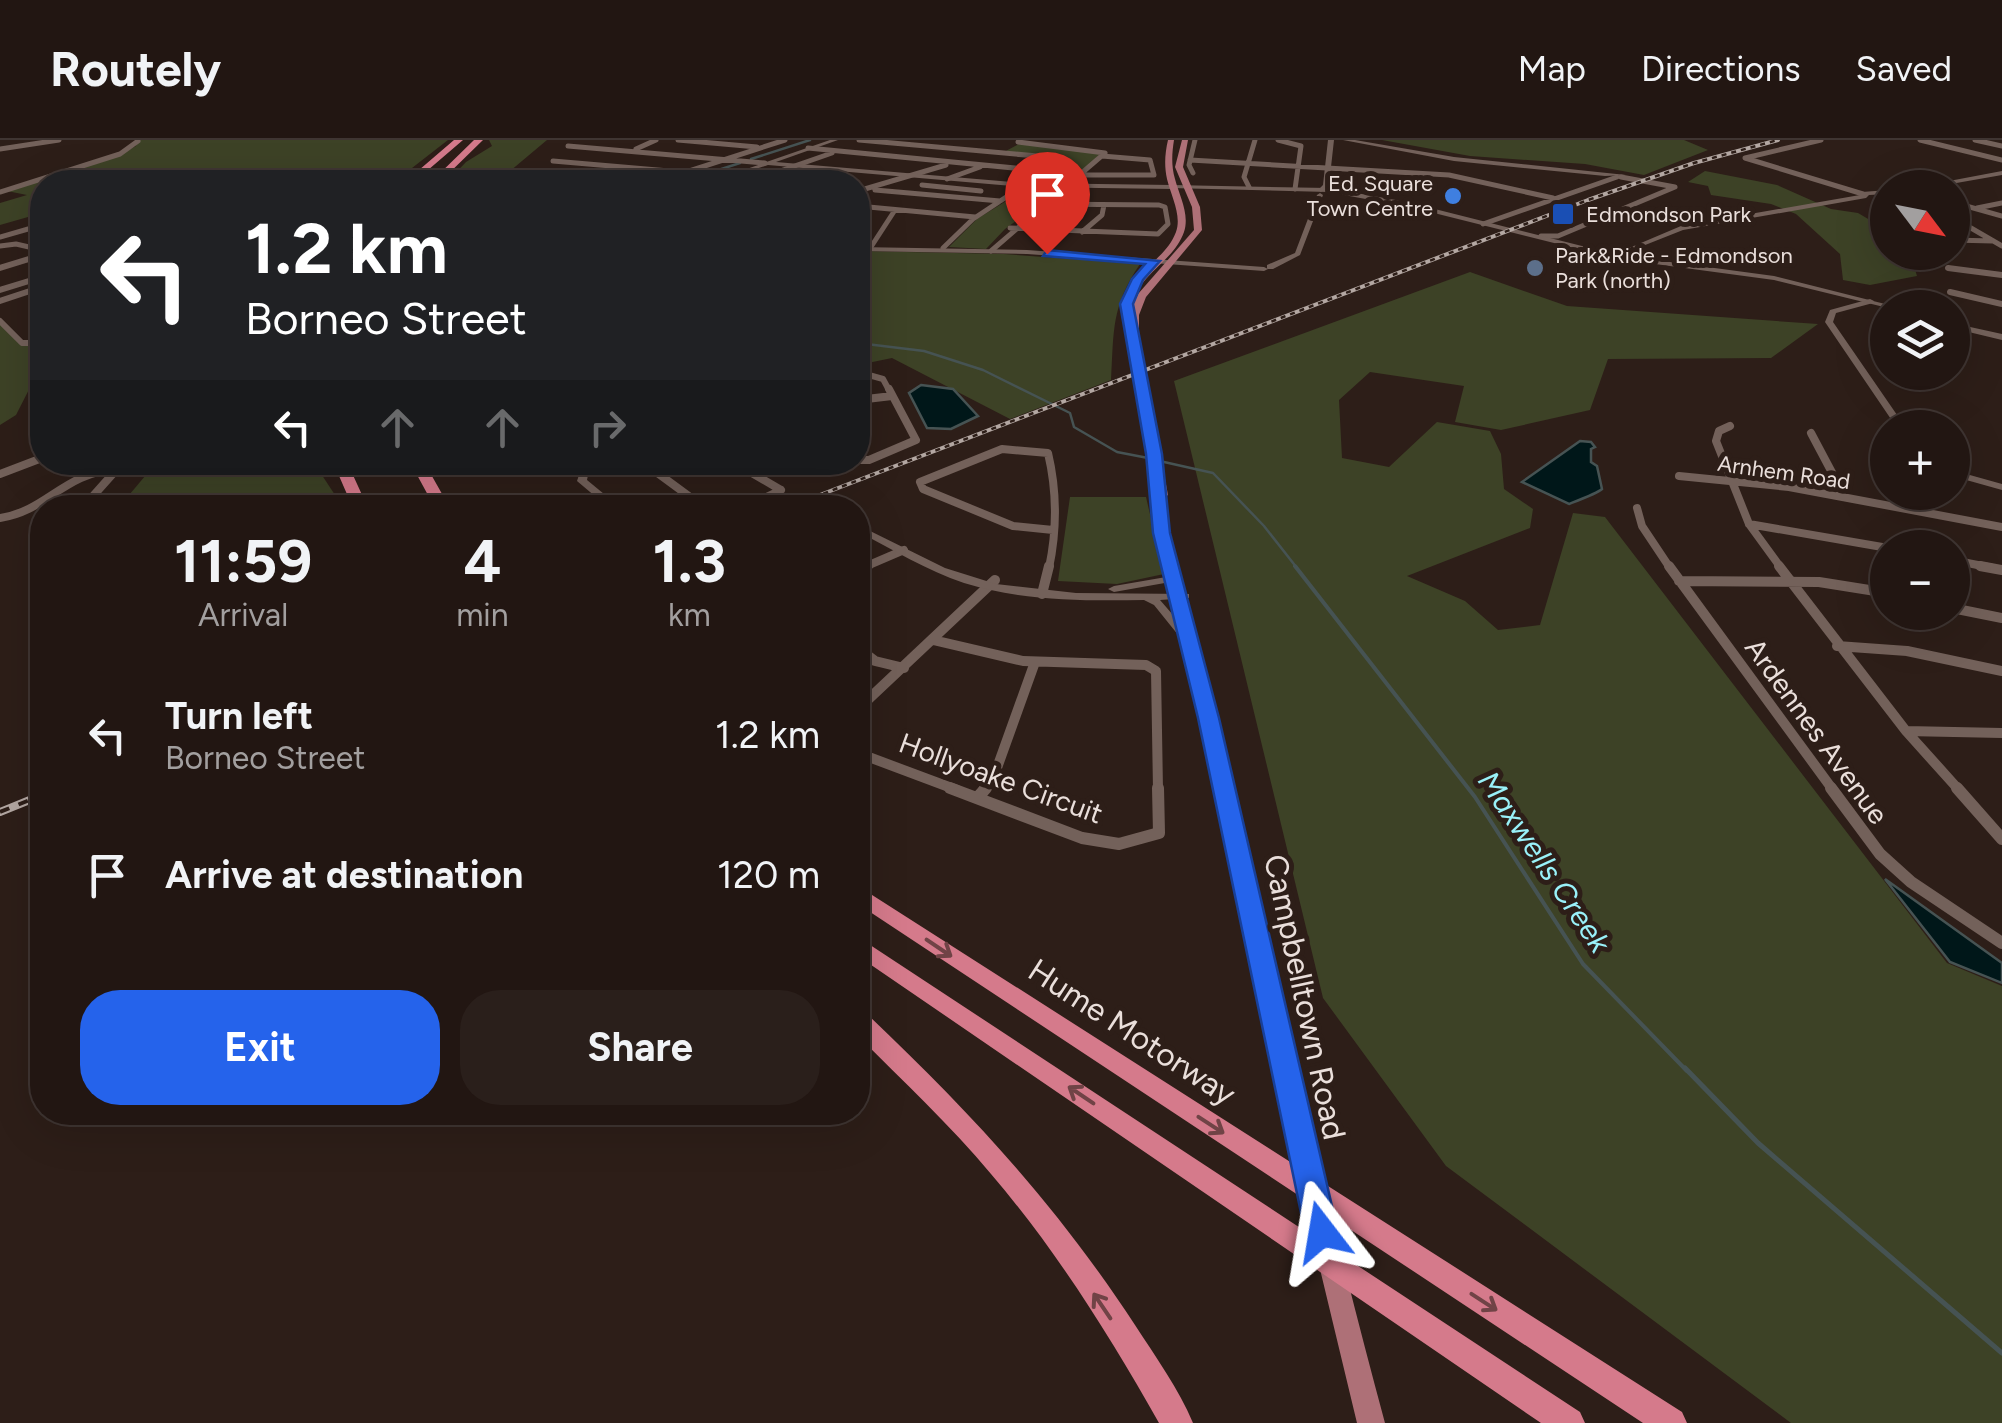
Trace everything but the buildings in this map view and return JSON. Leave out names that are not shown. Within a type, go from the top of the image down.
[{"type":"highway","points":[[424,170],[460,140]]},
{"type":"highway","points":[[448,170],[479,140]]},
{"type":"highway","name":"Hume Motorway","points":[[870,902],[1671,1423]]},
{"type":"highway","points":[[870,953],[1569,1423]]},
{"type":"highway","points":[[870,1033],[975,1137],[1025,1198],[1076,1266],[1177,1423]]},
{"type":"main road","name":"Campbelltown Road","points":[[1171,140],[1166,160],[1182,229],[1130,293],[1127,304],[1178,591],[1297,1131],[1371,1423]]},
{"type":"main road","points":[[1133,328],[1141,296],[1200,223],[1179,166],[1185,140]]},
{"type":"main road","points":[[1248,187],[1407,204],[1632,259],[1752,276],[1868,302]]},
{"type":"main road","points":[[1173,188],[1272,189]]},
{"type":"main road","points":[[1188,188],[1295,188],[1327,193]]},
{"type":"main road","points":[[1536,235],[1632,259]]},
{"type":"main road","points":[[1970,327],[2002,335]]},
{"type":"street","points":[[0,149],[59,140]]},
{"type":"street","points":[[544,170],[574,140]]},
{"type":"street","points":[[632,151],[656,140]]},
{"type":"street","points":[[678,140],[762,148]]},
{"type":"street","points":[[554,161],[658,170],[750,140]]},
{"type":"street","points":[[694,170],[785,140]]},
{"type":"street","points":[[744,170],[835,140]]},
{"type":"street","points":[[859,140],[1058,158],[976,217],[943,248]]},
{"type":"street","points":[[1193,173],[1190,160],[1195,140]]},
{"type":"street","points":[[1248,187],[1244,177],[1255,140]]},
{"type":"street","points":[[1278,140],[1302,146],[1295,188]]},
{"type":"street","points":[[1267,268],[1298,254],[1327,193],[1335,159],[1334,140]]},
{"type":"street","points":[[870,250],[943,248],[1156,259],[1267,268],[1276,272],[1304,255],[1327,193],[1334,140]]},
{"type":"street","points":[[1346,140],[1675,187],[1561,239]]},
{"type":"street","points":[[1358,140],[1455,158]]},
{"type":"street","points":[[1821,140],[1745,158],[1867,195]]},
{"type":"street","points":[[1920,140],[2002,160]]},
{"type":"street","points":[[1976,140],[2002,149]]},
{"type":"street","points":[[68,170],[120,154],[134,147],[134,141]]},
{"type":"street","points":[[784,170],[873,141]]},
{"type":"street","points":[[870,186],[1018,141],[1150,160],[1154,174],[1086,175]]},
{"type":"street","points":[[568,146],[841,170]]},
{"type":"street","points":[[808,148],[1045,171]]},
{"type":"street","points":[[1981,155],[2002,149]]},
{"type":"street","points":[[991,251],[1010,228],[1086,175],[1103,154]]},
{"type":"street","points":[[994,183],[1032,155]]},
{"type":"street","points":[[973,157],[1024,161]]},
{"type":"street","points":[[1190,160],[1452,175],[1552,198]]},
{"type":"street","points":[[870,202],[983,166]]},
{"type":"street","points":[[968,172],[1006,175]]},
{"type":"street","points":[[870,173],[1025,185],[1173,188]]},
{"type":"street","points":[[1970,179],[2000,174]]},
{"type":"street","points":[[1485,223],[1618,176]]},
{"type":"street","points":[[0,191],[30,182]]},
{"type":"street","points":[[922,185],[981,191]]},
{"type":"street","points":[[870,190],[1000,201]]},
{"type":"street","points":[[1618,254],[1682,228],[1870,195]]},
{"type":"street","points":[[1970,209],[2002,203]]},
{"type":"street","points":[[1010,228],[1158,234],[1168,224],[1161,206],[1042,204]]},
{"type":"street","points":[[1082,232],[1102,216],[1104,206]]},
{"type":"street","points":[[870,207],[976,217]]},
{"type":"street","points":[[1970,207],[2002,216]]},
{"type":"street","points":[[870,248],[895,210]]},
{"type":"street","points":[[1306,236],[1316,226]]},
{"type":"street","points":[[1970,226],[2000,243]]},
{"type":"street","points":[[0,237],[30,228]]},
{"type":"street","points":[[1970,241],[2000,243]]},
{"type":"street","points":[[0,246],[30,248]]},
{"type":"street","points":[[0,268],[30,254]]},
{"type":"street","points":[[1966,270],[2002,274]]},
{"type":"street","points":[[0,290],[30,281]]},
{"type":"street","points":[[0,300],[30,291]]},
{"type":"street","points":[[1970,297],[2002,304]]},
{"type":"street","points":[[1868,302],[1833,312],[1829,322],[1890,410]]},
{"type":"street","points":[[0,321],[22,343],[30,343]]},
{"type":"street","points":[[870,375],[884,379],[915,442],[870,460]]},
{"type":"street","points":[[870,399],[892,396]]},
{"type":"street","points":[[1730,426],[1715,436],[1749,524],[1837,646],[2002,839]]},
{"type":"street","points":[[1811,433],[1845,497]]},
{"type":"street","points":[[1043,591],[1053,530],[1049,456],[1040,451],[1002,449],[925,479],[919,486],[1013,526],[1053,530]]},
{"type":"street","points":[[0,474],[30,463]]},
{"type":"street","points":[[49,495],[89,475]]},
{"type":"street","points":[[94,495],[112,475]]},
{"type":"street","points":[[583,475],[582,481],[600,495]]},
{"type":"street","points":[[660,475],[687,495]]},
{"type":"street","points":[[755,475],[781,490],[771,495]]},
{"type":"street","name":"Arnhem Road","points":[[1679,476],[1845,497],[2002,527]]},
{"type":"street","points":[[1970,478],[2002,487]]},
{"type":"street","name":"Ardennes Avenue","points":[[1638,508],[1642,526],[1679,581],[1880,854],[1911,882],[2002,943]]},
{"type":"street","points":[[0,518],[30,511]]},
{"type":"street","points":[[1749,524],[1870,545]]},
{"type":"street","points":[[870,534],[938,565],[992,583],[1043,591],[1146,596],[1178,591]]},
{"type":"street","points":[[870,565],[904,550]]},
{"type":"street","points":[[1970,564],[2002,570]]},
{"type":"street","points":[[1679,581],[1792,581],[1870,591]]},
{"type":"street","points":[[870,698],[992,583]]},
{"type":"street","points":[[1043,591],[1178,591]]},
{"type":"street","points":[[1146,596],[1158,603],[1190,642]]},
{"type":"street","points":[[1970,612],[2002,618]]},
{"type":"street","name":"Hollyoake Circuit","points":[[870,756],[1082,838],[1119,844],[1158,833],[1156,671],[1146,665],[1035,662],[979,654],[933,640]]},
{"type":"street","points":[[1837,646],[1908,651],[2002,671]]},
{"type":"street","points":[[870,657],[904,668]]},
{"type":"street","points":[[978,797],[993,779],[1035,662]]},
{"type":"street","points":[[1906,731],[2002,733]]},
{"type":"green space","points":[[137,140],[448,140],[409,170],[71,170],[136,146]]},
{"type":"green space","points":[[489,140],[547,140],[511,170],[458,170],[492,146]]},
{"type":"green space","points":[[1382,140],[1684,140],[1708,150],[1644,175],[1585,164],[1470,156]]},
{"type":"green space","points":[[1019,144],[1101,153],[1069,184],[1034,184],[1063,156],[1004,152]]},
{"type":"green space","points":[[1705,171],[1777,185],[1831,209],[1858,213],[1870,220],[1870,270],[1915,270],[1917,276],[1870,285],[1843,280],[1840,254],[1796,214],[1771,204],[1711,195],[1708,186],[1688,182]]},
{"type":"green space","points":[[30,183],[30,216],[0,225],[0,203],[27,195],[7,191]]},
{"type":"green space","points":[[1029,187],[1061,188],[1005,229],[986,249],[949,247],[977,219]]},
{"type":"green space","points":[[870,251],[1004,254],[1140,264],[1119,306],[1111,380],[1010,419],[892,358],[870,363]]},
{"type":"green space","points":[[1470,272],[1567,306],[1818,324],[1771,358],[1608,359],[1590,410],[1501,430],[1455,422],[1464,386],[1370,372],[1339,400],[1342,458],[1389,467],[1437,422],[1490,431],[1501,454],[1504,489],[1533,509],[1530,528],[1407,576],[1465,601],[1498,630],[1540,625],[1573,513],[1605,517],[1947,963],[2002,986],[2002,1423],[1791,1423],[1446,1166],[1323,998],[1174,381]]},
{"type":"green space","points":[[0,320],[21,343],[30,343],[30,388],[16,415],[0,425]]},
{"type":"green space","points":[[146,475],[322,475],[335,495],[129,495]]},
{"type":"green space","points":[[1070,497],[1146,497],[1164,574],[1117,584],[1058,581]]},
{"type":"shaded area","points":[[921,385],[953,389],[978,416],[951,429],[927,428],[909,393]]},
{"type":"shaded area","points":[[1580,441],[1591,442],[1595,447],[1591,449],[1591,462],[1597,466],[1600,491],[1569,504],[1522,482]]},
{"type":"shaded area","points":[[1885,879],[2002,963],[2002,983],[1950,962]]},
{"type":"waterway","points":[[751,159],[810,140]]},
{"type":"waterway","points":[[718,170],[740,163]]},
{"type":"waterway","name":"Maxwells Creek","points":[[870,344],[924,351],[983,370],[1070,413],[1074,427],[1117,452],[1148,458]]},
{"type":"waterway","name":"Maxwells Creek","points":[[1164,462],[1213,473],[1264,526],[1297,568]]},
{"type":"waterway","name":"Maxwells Creek","points":[[1295,566],[1475,797],[1583,964],[1687,1071]]},
{"type":"waterway","name":"Maxwells Creek","points":[[1685,1068],[1758,1143],[2002,1353]]},
{"type":"railway","points":[[820,495],[1588,200],[1694,163],[1778,140]]},
{"type":"railway","points":[[0,812],[30,800]]},
{"type":"place","name":"Ed. Square Town Centre","points":[[1453,196]]},
{"type":"place","name":"Edmondson Park","points":[[1563,214]]},
{"type":"place","name":"Park&Ride - Edmondson Park (north)","points":[[1535,268]]},
{"type":"route","points":[[1047,254],[1154,261],[1138,279],[1127,304],[1154,454],[1162,533],[1208,718],[1322,1232]]}]
